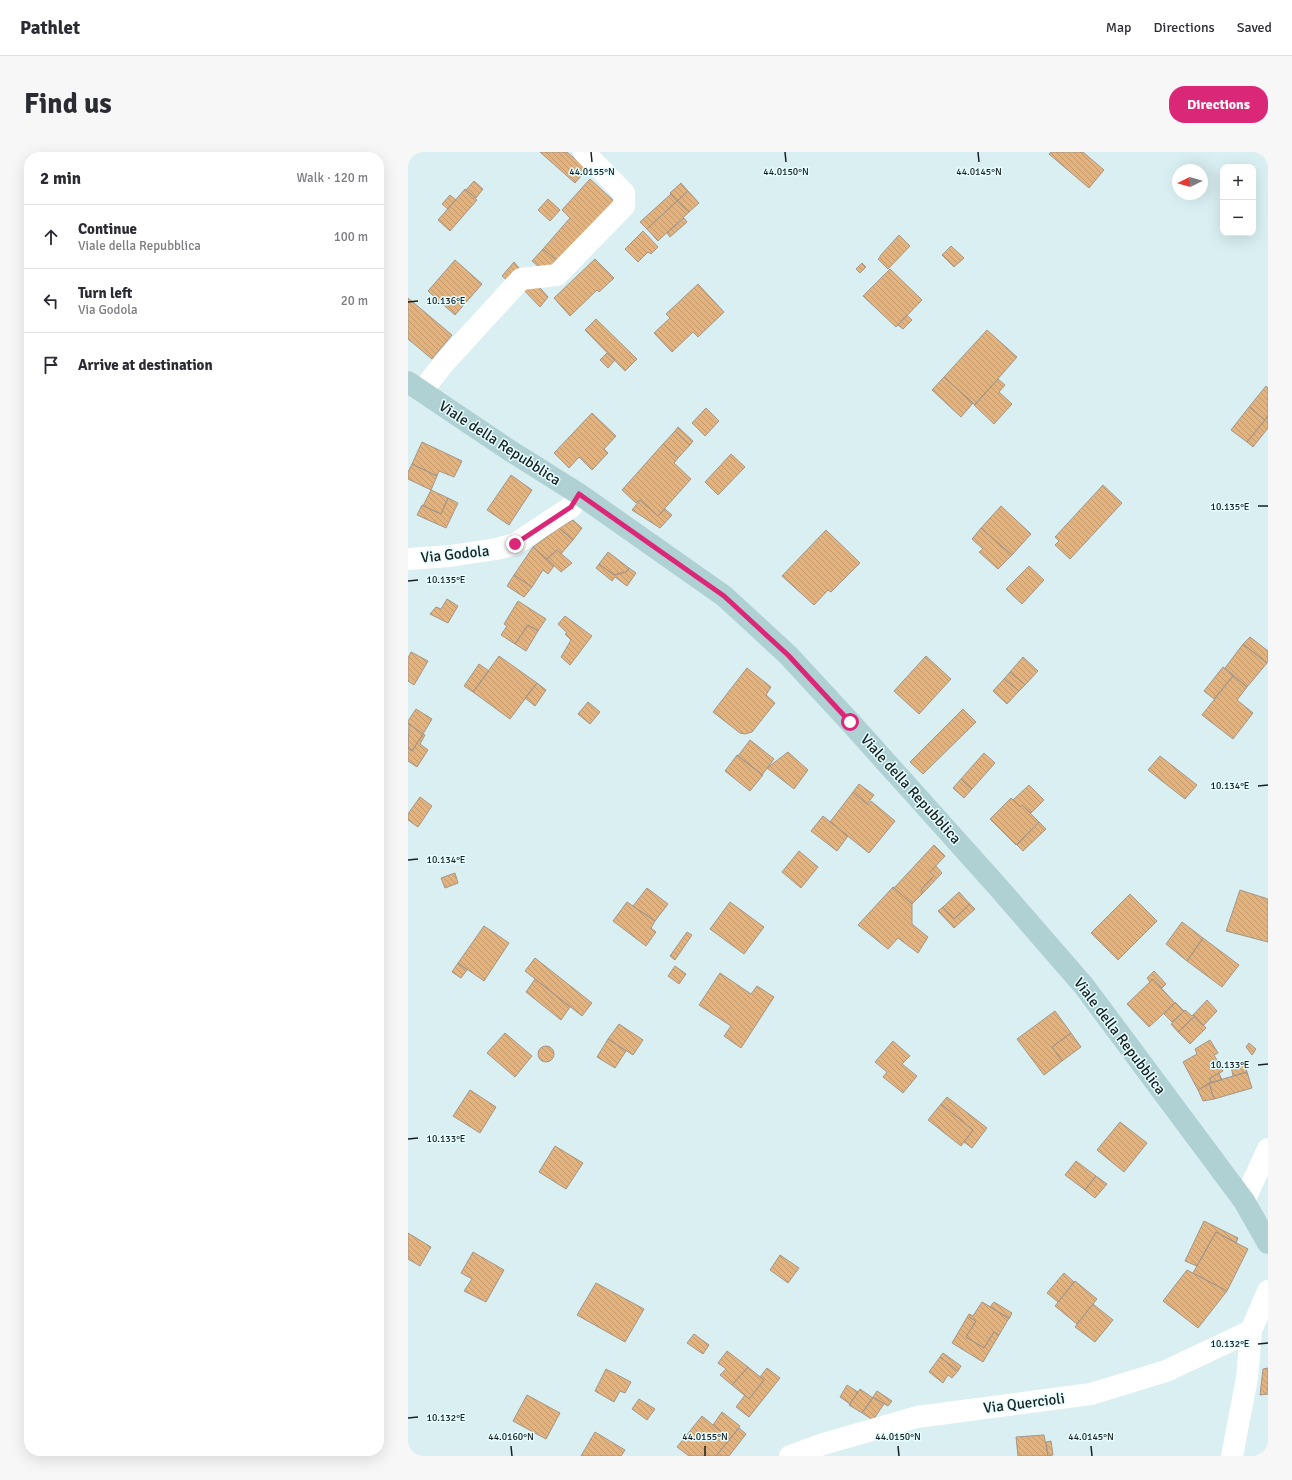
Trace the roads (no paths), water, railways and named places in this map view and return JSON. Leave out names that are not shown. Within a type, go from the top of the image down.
[{"type":"main road","name":"Viale della Repubblica","points":[[415,386],[509,450],[579,494],[724,596],[788,655],[998,887],[1084,986],[1244,1201],[1268,1243]]},
{"type":"street","points":[[415,386],[444,363],[520,279],[557,275],[624,206],[624,192],[584,152]]},
{"type":"street","name":"Via Godola","points":[[408,559],[450,556],[515,544],[571,507],[579,494]]},
{"type":"street","points":[[1244,1201],[1268,1149]]},
{"type":"street","points":[[1232,1456],[1247,1378],[1251,1331],[1268,1291]]},
{"type":"street","name":"Via Quercioli","points":[[790,1456],[824,1444],[917,1417],[1091,1394],[1166,1371],[1251,1331]]}]
